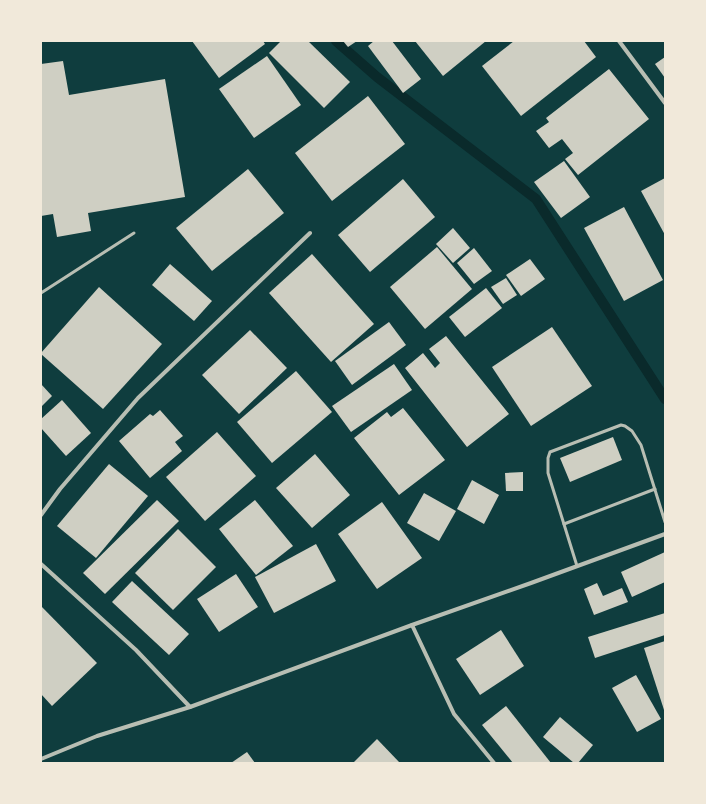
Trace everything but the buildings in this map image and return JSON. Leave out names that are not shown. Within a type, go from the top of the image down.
[{"type":"street","points":[[619,41],[665,103]]},
{"type":"street","points":[[41,515],[60,490],[138,398],[310,233]]},
{"type":"street","points":[[41,759],[97,736],[190,707],[665,534]]},
{"type":"street","points":[[41,564],[136,650],[190,707]]},
{"type":"street","points":[[412,626],[454,714],[494,763]]},
{"type":"lane","points":[[41,293],[134,233]]},
{"type":"lane","points":[[577,566],[548,473],[548,458],[550,452],[621,425],[625,426],[632,431],[641,445],[665,522]]},
{"type":"lane","points":[[564,524],[655,488]]},
{"type":"waterway","points":[[336,41],[377,77],[536,199],[665,399]]}]
